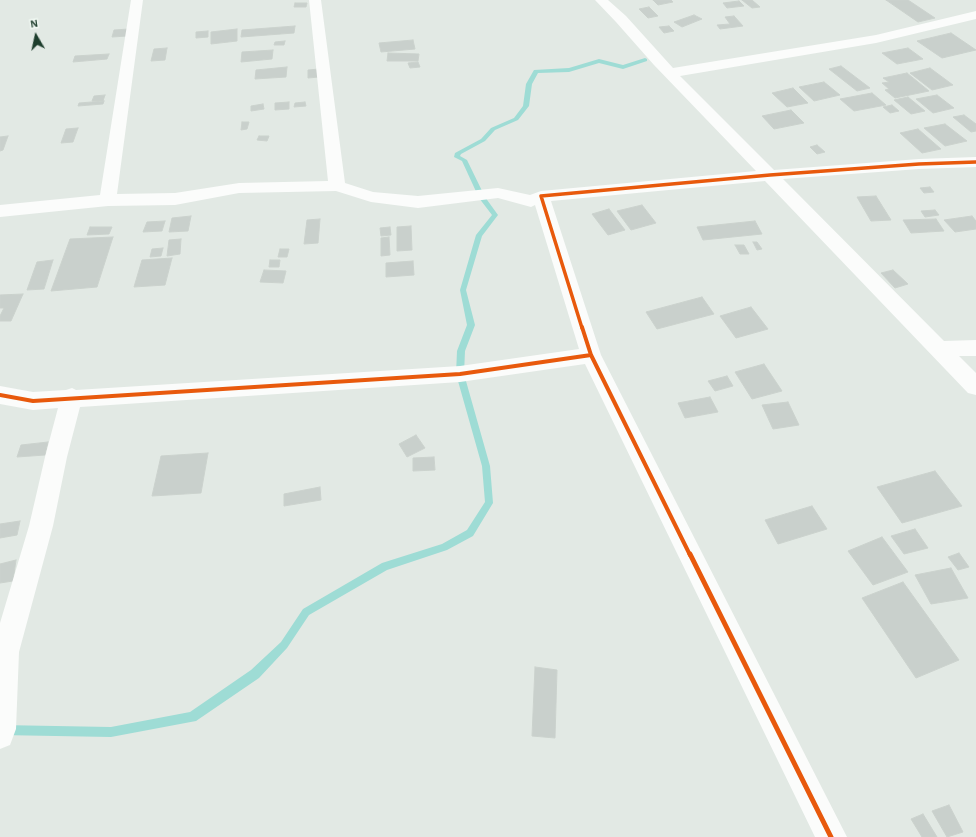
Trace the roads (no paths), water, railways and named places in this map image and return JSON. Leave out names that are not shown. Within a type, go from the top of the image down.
[{"type":"street","points":[[108,200],[137,0]]},
{"type":"street","points":[[315,0],[337,186]]},
{"type":"street","points":[[601,0],[621,19],[670,73],[976,387]]},
{"type":"street","points":[[670,73],[876,39],[976,15]]},
{"type":"street","points":[[0,211],[108,200],[175,199],[239,188],[337,186],[372,197],[418,202],[498,193],[531,201],[541,196],[770,175],[919,164],[976,162]]},
{"type":"street","points":[[541,196],[591,355],[831,837]]},
{"type":"street","points":[[940,349],[976,348]]},
{"type":"street","points":[[0,395],[33,401],[72,397],[460,374],[591,355]]},
{"type":"street","points":[[0,735],[2,729],[5,652],[41,526],[56,457],[72,397]]},
{"type":"waterway","points":[[0,730],[111,732],[192,717],[255,674],[284,645],[306,612],[385,566],[444,547],[470,533],[489,503],[486,466],[460,374],[461,351],[471,325],[463,290],[479,235],[495,215],[482,198],[464,160],[457,157],[458,153],[483,140],[493,129],[516,119],[526,106],[529,84],[536,71],[569,70],[599,61],[623,67],[645,60]]}]
